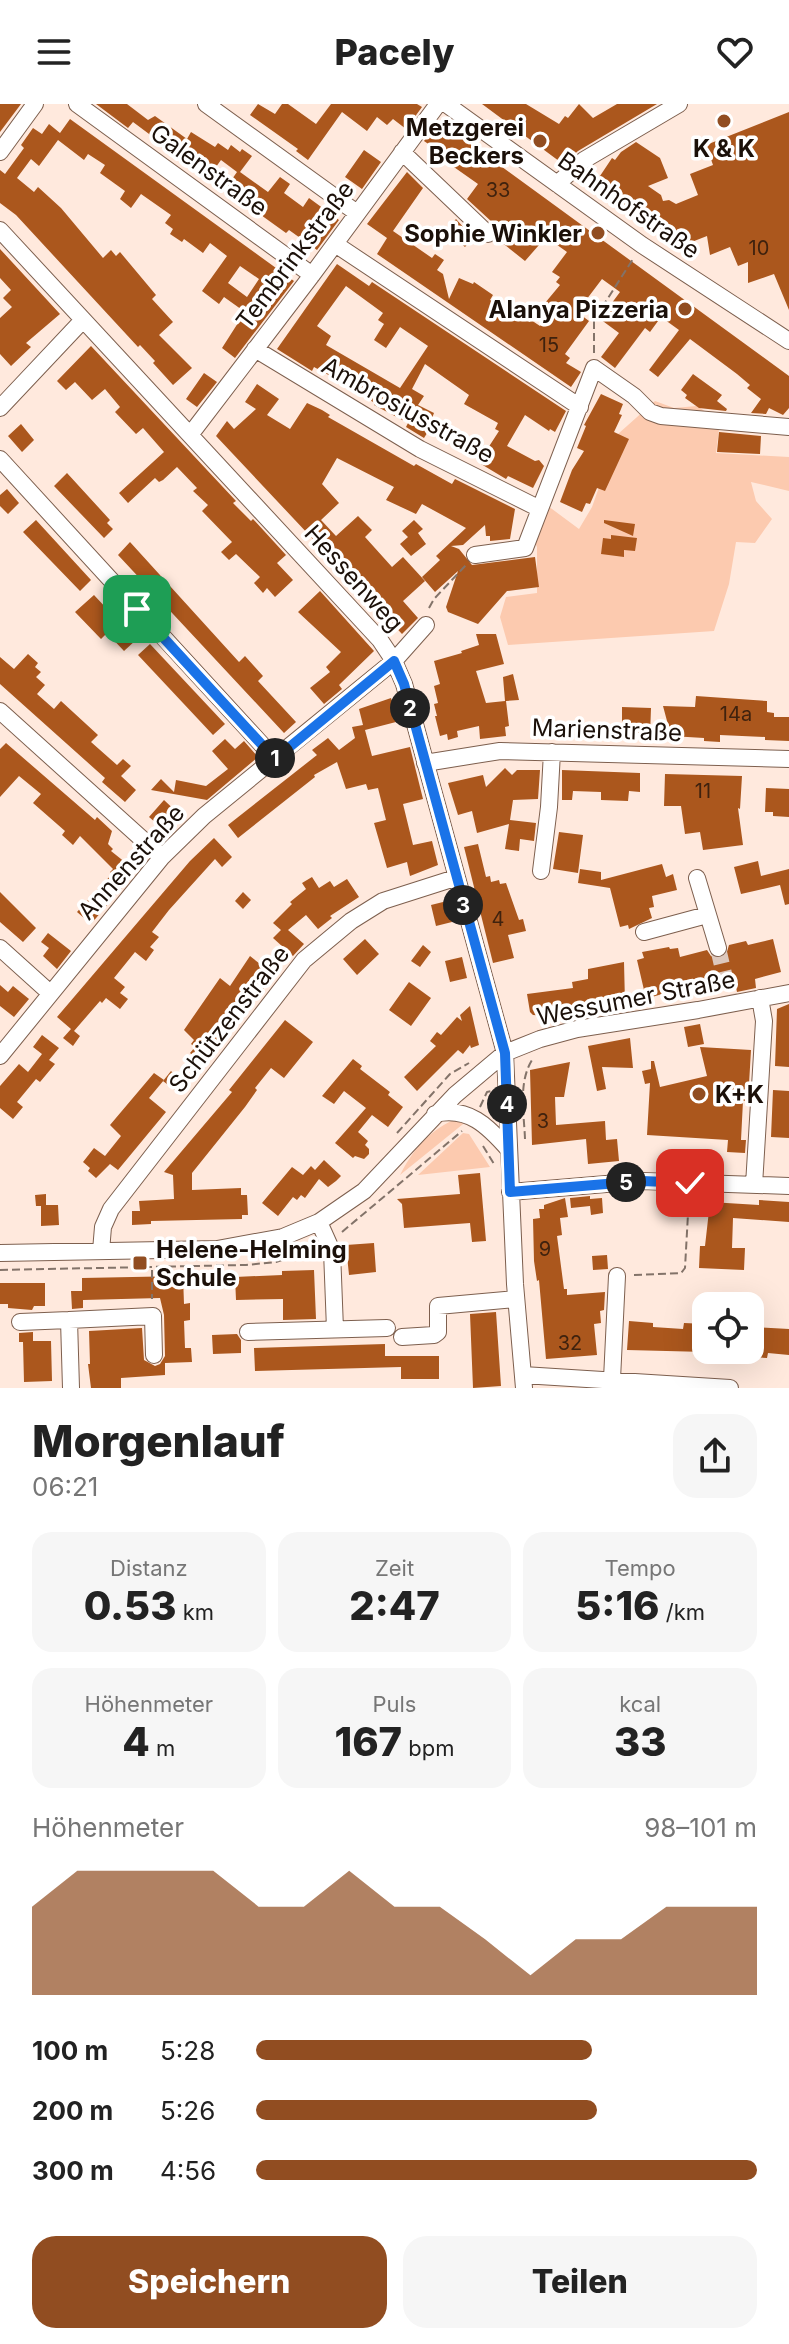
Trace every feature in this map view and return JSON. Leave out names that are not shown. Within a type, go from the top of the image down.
[{"type":"street","points":[[0,152],[35,104]]},
{"type":"street","name":"Galenstraße","points":[[77,104],[312,275]]},
{"type":"street","points":[[206,104],[357,213]]},
{"type":"street","name":"Tembrinkstraße","points":[[190,435],[438,104]]},
{"type":"street","points":[[557,184],[584,160],[672,106]]},
{"type":"street","name":"Bahnhofstraße","points":[[455,107],[642,245],[789,341]]},
{"type":"street","points":[[402,152],[488,234]]},
{"type":"street","name":"Hessenweg","points":[[0,230],[380,640],[394,661],[404,684],[505,1053],[510,1192],[523,1382]]},
{"type":"street","points":[[335,244],[580,407]]},
{"type":"street","points":[[0,408],[82,321]]},
{"type":"street","name":"Ambrosiusstraße","points":[[255,349],[420,449],[540,509]]},
{"type":"street","points":[[475,555],[525,548],[594,368],[634,396],[650,412],[661,416],[789,427]]},
{"type":"street","points":[[0,459],[275,759]]},
{"type":"street","name":"Annenstraße","points":[[0,1056],[162,857],[204,816],[394,661],[426,625]]},
{"type":"street","points":[[0,711],[162,857]]},
{"type":"street","name":"Marienstraße","points":[[425,763],[500,751],[789,759]]},
{"type":"street","points":[[541,871],[552,752]]},
{"type":"street","name":"Schützenstraße","points":[[101,1251],[103,1227],[111,1209],[304,960],[351,921],[383,901],[455,878]]},
{"type":"street","points":[[697,878],[718,948]]},
{"type":"street","points":[[644,932],[707,915]]},
{"type":"street","points":[[0,948],[50,993]]},
{"type":"street","name":"Wessumer Straße","points":[[0,1253],[217,1249],[283,1237],[319,1222],[364,1191],[435,1114],[505,1053],[577,1029],[789,993]]},
{"type":"street","points":[[754,1185],[764,1021],[760,998]]},
{"type":"street","points":[[435,1114],[448,1111],[471,1116],[484,1124],[509,1150]]},
{"type":"street","points":[[510,1192],[642,1181],[789,1186]]},
{"type":"street","points":[[319,1222],[332,1251],[335,1329]]},
{"type":"street","points":[[612,1379],[617,1276]]},
{"type":"street","points":[[248,1332],[335,1329],[434,1335],[438,1332],[438,1306],[516,1299]]},
{"type":"street","points":[[20,1322],[153,1316],[154,1355]]},
{"type":"street","points":[[69,1320],[71,1388]]},
{"type":"street","points":[[523,1382],[612,1379],[678,1387],[730,1388]]},
{"type":"path","points":[[594,368],[594,320],[642,245]]},
{"type":"path","points":[[426,625],[427,611],[434,599],[475,555]]},
{"type":"path","points":[[397,1132],[450,1074],[469,1063]]},
{"type":"path","points":[[617,1276],[674,1274],[681,1273],[685,1268],[690,1183]]},
{"type":"path","points":[[152,1267],[153,1316]]},
{"type":"shaded area","points":[[655,401],[674,408],[697,406],[720,421],[716,453],[789,457],[789,491],[751,482],[756,501],[772,519],[755,543],[736,542],[729,584],[714,631],[508,645],[500,617],[506,597],[537,593],[537,547],[534,540],[548,506],[579,529],[592,507],[618,434]]},
{"type":"shaded area","points":[[453,1120],[468,1120],[400,1175],[422,1143]]},
{"type":"shaded area","points":[[463,1133],[469,1134],[490,1167],[418,1175]]},
{"type":"building","points":[[0,104],[21,104],[0,132]]},
{"type":"building","points":[[96,104],[127,104],[148,120],[155,116],[187,139],[191,132],[215,147],[218,143],[228,150],[231,145],[240,152],[242,149],[252,156],[240,172],[268,192],[280,177],[290,184],[284,193],[303,207],[309,198],[339,220],[317,250],[289,230],[286,233],[225,189],[237,172],[221,160],[208,178],[133,122],[128,128]]},
{"type":"building","points":[[258,104],[275,114],[282,104],[288,104],[316,124],[331,104],[417,104],[422,107],[406,129],[393,119],[387,125],[377,117],[367,131],[342,112],[308,160],[296,151],[298,149],[250,115]]},
{"type":"building","points":[[482,104],[526,104],[559,124],[579,104],[593,118],[617,104],[657,104],[578,151],[563,164]]},
{"type":"building","points":[[789,112],[789,310],[774,274],[748,283],[748,262],[738,266],[730,247],[710,255],[707,236],[684,245],[646,219],[642,220],[641,215],[594,185],[612,158],[615,160],[636,142],[660,158],[668,178],[648,186],[661,195],[663,201],[676,204],[698,195],[690,174],[713,165],[706,145]]},
{"type":"building","points":[[70,119],[294,281],[235,358],[222,348],[245,312],[224,297],[219,304],[202,291],[227,256],[210,243],[203,253],[184,239],[182,242],[170,234],[173,229],[165,223],[171,215],[141,194],[131,208],[120,199],[125,191],[100,173],[105,165],[88,154],[84,160],[58,140],[39,166],[31,159],[17,178],[34,192],[38,187],[61,208],[103,258],[111,250],[116,256],[120,252],[156,295],[152,299],[173,322],[159,335],[192,368],[173,385],[140,345],[138,347],[16,215],[0,203],[0,170],[5,174],[24,148],[21,145],[33,128],[42,134],[49,124],[60,133]],"holes":[[[240,266],[259,279],[247,297],[228,283]]]},
{"type":"building","points":[[439,121],[789,376],[789,408],[783,415],[769,408],[766,414],[751,413],[761,399],[747,388],[750,385],[690,339],[658,377],[649,370],[679,330],[661,317],[650,332],[645,328],[615,368],[601,357],[619,333],[600,319],[620,292],[602,279],[577,312],[589,321],[565,354],[570,358],[566,363],[581,372],[571,387],[377,254],[387,238],[367,224],[407,172],[423,188],[393,231],[432,258],[435,254],[444,260],[437,270],[443,274],[449,299],[459,278],[474,282],[493,295],[490,300],[530,322],[540,326],[548,315],[540,309],[560,285],[556,282],[560,277],[552,272],[567,252],[546,237],[525,261],[500,241],[505,234],[467,199],[478,184],[434,153],[437,150],[424,141]]},
{"type":"building","points":[[364,150],[381,162],[362,189],[345,177]]},
{"type":"building","points":[[456,219],[473,238],[465,247],[446,231]]},
{"type":"building","points":[[0,249],[60,314],[26,343],[31,347],[11,366],[0,354],[0,318],[12,307],[3,298],[11,290],[0,278]]},
{"type":"building","points":[[337,264],[369,286],[372,282],[566,411],[555,432],[525,415],[507,446],[535,461],[539,460],[544,466],[533,488],[508,476],[506,479],[481,464],[484,459],[477,455],[483,445],[488,448],[499,431],[495,429],[498,423],[464,404],[469,395],[425,364],[412,389],[424,396],[418,405],[434,413],[432,418],[438,421],[424,438],[406,427],[408,423],[374,405],[347,385],[314,367],[312,371],[277,349]],"holes":[[[346,286],[383,313],[378,320],[384,324],[374,340],[386,348],[400,327],[428,346],[400,388],[326,345],[331,336],[317,326]]]},
{"type":"building","points":[[91,346],[236,501],[233,503],[251,521],[253,519],[286,555],[277,563],[293,580],[275,597],[267,588],[263,593],[254,583],[260,577],[236,554],[229,560],[221,552],[232,542],[202,511],[208,505],[193,491],[197,488],[177,467],[159,482],[155,478],[128,503],[119,493],[164,452],[143,428],[136,434],[115,412],[120,407],[105,389],[92,400],[75,382],[66,390],[57,381]]},
{"type":"building","points":[[204,373],[217,382],[197,407],[186,399]]},
{"type":"building","points":[[693,374],[722,395],[717,401],[726,411],[699,408],[685,398],[687,395],[681,390]]},
{"type":"building","points":[[257,384],[279,399],[267,415],[290,429],[307,403],[414,466],[416,464],[452,484],[455,479],[515,509],[510,539],[490,541],[485,525],[463,545],[451,546],[459,549],[472,565],[535,557],[539,587],[507,591],[478,624],[448,612],[446,607],[458,571],[435,592],[422,577],[440,560],[436,556],[466,528],[422,504],[416,514],[386,500],[394,487],[337,458],[322,484],[339,503],[321,520],[336,536],[358,516],[372,530],[365,537],[392,567],[403,557],[425,581],[403,601],[418,618],[402,634],[216,436],[227,421],[234,429],[256,409],[245,402]]},
{"type":"building","points":[[601,394],[623,404],[619,414],[622,415],[614,432],[629,439],[605,491],[597,488],[590,504],[586,503],[582,512],[560,502],[572,470],[584,451],[577,448],[584,425]]},
{"type":"building","points":[[21,424],[34,440],[22,452],[8,436]]},
{"type":"building","points":[[719,432],[761,436],[760,454],[717,452]]},
{"type":"building","points":[[67,473],[110,520],[107,523],[113,529],[104,538],[54,486]]},
{"type":"building","points":[[7,489],[19,503],[8,514],[0,506],[0,495]]},
{"type":"building","points":[[36,520],[91,580],[80,591],[23,532]]},
{"type":"building","points":[[414,520],[423,529],[418,533],[426,544],[411,556],[400,544],[408,537],[402,531]]},
{"type":"building","points":[[604,520],[635,524],[633,536],[604,523]]},
{"type":"building","points":[[611,535],[637,538],[635,551],[624,550],[624,557],[601,554],[603,538],[611,539]]},
{"type":"building","points":[[130,542],[239,662],[245,656],[263,676],[258,681],[296,722],[284,733],[118,555]]},
{"type":"building","points":[[320,591],[374,651],[339,685],[342,689],[324,704],[310,688],[330,672],[326,667],[341,652],[298,612]]},
{"type":"building","points":[[94,595],[136,640],[124,651],[107,633],[101,639],[75,612]]},
{"type":"building","points":[[476,634],[496,634],[504,664],[476,671],[486,703],[505,701],[503,677],[513,674],[519,700],[506,701],[509,726],[505,727],[506,736],[480,739],[479,726],[457,731],[458,737],[448,740],[447,734],[440,736],[435,716],[434,704],[438,703],[434,686],[440,684],[434,661],[479,645]]},
{"type":"building","points":[[150,644],[225,724],[213,735],[138,655]]},
{"type":"building","points":[[28,654],[38,663],[35,667],[41,672],[36,677],[45,685],[37,694],[54,709],[61,701],[98,735],[91,742],[117,765],[123,759],[131,766],[121,776],[136,790],[125,802],[102,782],[105,778],[0,684],[0,657],[14,669]]},
{"type":"building","points":[[696,696],[767,701],[767,712],[774,713],[774,717],[789,717],[789,741],[720,735],[720,742],[671,736],[663,706],[695,707]]},
{"type":"building","points":[[391,698],[392,701],[397,699],[402,718],[365,730],[372,756],[410,747],[423,799],[403,804],[413,845],[432,841],[438,865],[410,876],[407,862],[387,868],[374,823],[386,820],[378,788],[368,790],[366,784],[346,789],[337,762],[314,775],[238,838],[228,825],[317,755],[312,750],[328,738],[339,750],[355,738],[352,727],[363,725],[359,709]]},
{"type":"building","points":[[622,707],[651,708],[650,736],[622,735]]},
{"type":"building","points":[[225,739],[235,749],[244,741],[258,757],[207,800],[151,790],[161,779],[174,792],[176,780],[206,786],[228,769],[212,751]]},
{"type":"building","points":[[6,743],[112,831],[108,844],[113,849],[111,851],[136,871],[91,924],[77,912],[112,874],[113,869],[80,836],[73,845],[62,835],[65,831],[33,803],[41,794],[19,776],[0,797],[0,749]]},
{"type":"building","points":[[505,768],[512,775],[517,770],[540,770],[538,799],[513,800],[510,820],[536,823],[534,841],[520,839],[519,851],[505,849],[509,824],[477,833],[472,811],[458,815],[448,783],[483,775],[486,787]]},
{"type":"building","points":[[562,770],[640,773],[640,792],[629,791],[628,801],[601,800],[601,792],[573,791],[572,800],[562,800]]},
{"type":"building","points":[[665,774],[742,776],[738,808],[743,845],[703,850],[700,832],[685,834],[681,806],[664,806]]},
{"type":"building","points":[[766,788],[789,789],[789,817],[765,812]]},
{"type":"building","points":[[164,800],[182,817],[168,833],[149,817]]},
{"type":"building","points":[[559,832],[583,835],[578,873],[553,869]]},
{"type":"building","points":[[214,838],[232,857],[222,867],[215,859],[169,910],[152,932],[159,937],[150,947],[154,950],[146,961],[135,952],[114,978],[125,987],[120,993],[128,999],[120,1009],[106,998],[102,1003],[100,1001],[74,1031],[80,1036],[73,1046],[63,1038],[71,1029],[57,1017],[190,861]]},
{"type":"building","points":[[478,844],[486,877],[490,876],[491,882],[499,880],[500,884],[506,883],[526,931],[508,935],[514,958],[493,963],[464,847]]},
{"type":"building","points":[[758,861],[761,876],[789,869],[789,904],[785,905],[780,885],[741,894],[734,867]]},
{"type":"building","points":[[662,864],[666,877],[673,874],[677,890],[652,896],[654,907],[649,908],[652,918],[629,929],[628,925],[620,927],[610,888],[578,883],[580,869],[601,872],[601,880]]},
{"type":"building","points":[[312,877],[319,888],[330,881],[334,887],[347,879],[359,897],[330,916],[332,918],[318,929],[306,915],[288,930],[304,944],[293,956],[273,938],[281,930],[273,923],[292,904],[290,902],[306,889],[302,883]]},
{"type":"building","points":[[0,892],[36,928],[23,942],[0,922]]},
{"type":"building","points":[[243,892],[251,900],[243,909],[235,901]]},
{"type":"building","points":[[447,901],[452,922],[436,926],[431,905]]},
{"type":"building","points":[[48,933],[71,951],[57,969],[43,956],[49,948],[41,942]]},
{"type":"building","points":[[365,939],[379,954],[357,975],[343,959]]},
{"type":"building","points":[[773,939],[781,972],[755,979],[756,988],[737,992],[733,973],[652,997],[650,989],[644,990],[637,960],[644,958],[642,952],[678,948],[680,957],[707,950],[711,956],[720,959],[726,955],[729,945],[746,941],[748,945]]},
{"type":"building","points":[[423,945],[431,952],[420,967],[411,961]]},
{"type":"building","points":[[250,956],[276,973],[203,1064],[190,1053],[195,1047],[191,1044],[194,1040],[184,1030],[220,978],[230,986]]},
{"type":"building","points":[[462,957],[467,978],[450,982],[445,961]]},
{"type":"building","points":[[624,962],[625,1003],[549,1012],[546,1016],[530,1012],[527,994],[573,988],[572,982],[588,979],[588,969]]},
{"type":"building","points":[[409,982],[431,998],[411,1026],[389,1010]]},
{"type":"building","points":[[0,985],[8,992],[13,986],[29,999],[14,1017],[0,1006]]},
{"type":"building","points":[[789,1004],[789,1067],[775,1066],[777,1009]]},
{"type":"building","points":[[470,1006],[479,1045],[471,1048],[470,1045],[463,1054],[458,1050],[417,1091],[404,1077],[436,1046],[430,1041],[437,1032],[441,1035],[457,1017],[462,1021],[460,1015]]},
{"type":"building","points":[[285,1020],[313,1042],[284,1078],[271,1068],[245,1107],[192,1173],[192,1190],[241,1188],[241,1195],[247,1195],[248,1215],[242,1215],[242,1219],[151,1221],[151,1224],[132,1225],[132,1211],[140,1211],[139,1201],[174,1199],[173,1175],[164,1172],[232,1092],[229,1090]]},
{"type":"building","points":[[700,1024],[704,1044],[688,1047],[684,1027]]},
{"type":"building","points":[[42,1035],[59,1048],[49,1060],[55,1064],[40,1082],[36,1079],[17,1102],[23,1107],[13,1119],[0,1108],[0,1086],[19,1064],[28,1072],[42,1054],[33,1047]]},
{"type":"building","points":[[630,1038],[633,1068],[602,1067],[606,1089],[597,1091],[588,1046]]},
{"type":"building","name":"K+K","points":[[700,1047],[751,1050],[748,1101],[743,1101],[741,1140],[746,1140],[745,1153],[727,1152],[728,1140],[647,1135],[650,1083],[645,1084],[642,1071],[651,1069],[651,1061],[654,1061],[660,1087],[707,1076]]},
{"type":"building","points":[[353,1059],[403,1107],[388,1127],[372,1115],[358,1132],[368,1141],[365,1145],[369,1154],[364,1159],[353,1158],[335,1143],[366,1108],[344,1091],[334,1104],[322,1096]]},
{"type":"building","points":[[570,1062],[564,1097],[555,1097],[556,1125],[605,1121],[606,1140],[617,1139],[619,1161],[588,1164],[586,1139],[532,1145],[530,1070]]},
{"type":"building","points":[[171,1071],[190,1082],[180,1094],[163,1081]]},
{"type":"building","points":[[154,1073],[164,1080],[149,1098],[166,1112],[118,1170],[110,1164],[96,1178],[83,1162],[94,1148],[105,1156],[121,1136],[110,1125]]},
{"type":"building","points":[[773,1090],[789,1091],[789,1138],[771,1137]]},
{"type":"building","points":[[324,1160],[341,1176],[328,1187],[319,1179],[305,1198],[301,1195],[297,1200],[293,1197],[278,1216],[262,1203],[292,1167],[303,1175],[311,1166],[315,1170]]},
{"type":"building","points":[[480,1173],[486,1241],[472,1242],[470,1223],[404,1228],[402,1204],[397,1199],[460,1194],[458,1175]]},
{"type":"building","points":[[46,1194],[46,1205],[58,1205],[59,1225],[41,1226],[41,1206],[36,1206],[35,1195]]},
{"type":"building","points":[[590,1196],[590,1199],[602,1198],[603,1213],[591,1215],[590,1206],[571,1208],[570,1198]]},
{"type":"building","points":[[565,1198],[568,1217],[560,1218],[562,1235],[557,1236],[564,1289],[567,1289],[567,1295],[605,1292],[604,1310],[600,1311],[601,1323],[594,1324],[597,1355],[546,1359],[539,1280],[534,1261],[533,1219],[540,1218],[539,1209],[544,1209],[544,1205]]},
{"type":"building","points":[[759,1200],[789,1202],[789,1222],[733,1218],[732,1248],[745,1248],[744,1270],[699,1268],[700,1246],[705,1246],[710,1202],[759,1205]]},
{"type":"building","points":[[374,1243],[376,1272],[349,1275],[346,1245]]},
{"type":"building","points":[[607,1255],[608,1269],[593,1270],[592,1256]]},
{"type":"building","points":[[314,1270],[316,1319],[283,1320],[283,1299],[236,1300],[235,1277]]},
{"type":"building","points":[[183,1276],[184,1304],[190,1303],[190,1320],[184,1321],[185,1348],[191,1348],[192,1362],[165,1363],[165,1375],[121,1378],[121,1388],[91,1388],[89,1331],[142,1328],[144,1360],[155,1366],[165,1356],[164,1315],[160,1298],[83,1300],[83,1308],[72,1309],[71,1291],[82,1291],[82,1278]]},
{"type":"building","points":[[0,1283],[45,1283],[45,1306],[34,1306],[32,1310],[8,1308],[8,1304],[0,1304]]},
{"type":"building","points":[[496,1312],[501,1386],[473,1388],[470,1314]]},
{"type":"building","points":[[629,1321],[653,1323],[653,1327],[683,1329],[684,1323],[692,1323],[692,1352],[627,1350]]},
{"type":"building","points":[[764,1328],[789,1329],[789,1355],[768,1353],[767,1358],[764,1358]]},
{"type":"building","points":[[33,1332],[33,1341],[51,1341],[52,1381],[24,1382],[23,1342],[19,1342],[19,1333]]},
{"type":"building","points":[[237,1334],[241,1340],[241,1353],[213,1354],[212,1335]]},
{"type":"building","points":[[385,1344],[385,1356],[439,1356],[439,1379],[401,1379],[401,1367],[255,1371],[254,1348]]},
{"type":"tunnel","points":[[718,948],[731,1004]]},
{"type":"place","name":"K & K","points":[[724,121]]},
{"type":"place","name":"Metzgerei Beckers","points":[[540,141]]},
{"type":"place","name":"Sophie Winkler","points":[[598,233]]},
{"type":"place","name":"Alanya Pizzeria","points":[[685,309]]},
{"type":"place","name":"K+K","points":[[699,1094]]},
{"type":"place","name":"Helene-Helming Schule","points":[[140,1263]]},
{"type":"route","points":[[137,609],[275,759],[394,661],[404,684],[505,1053],[510,1192],[642,1181],[690,1183]]}]
